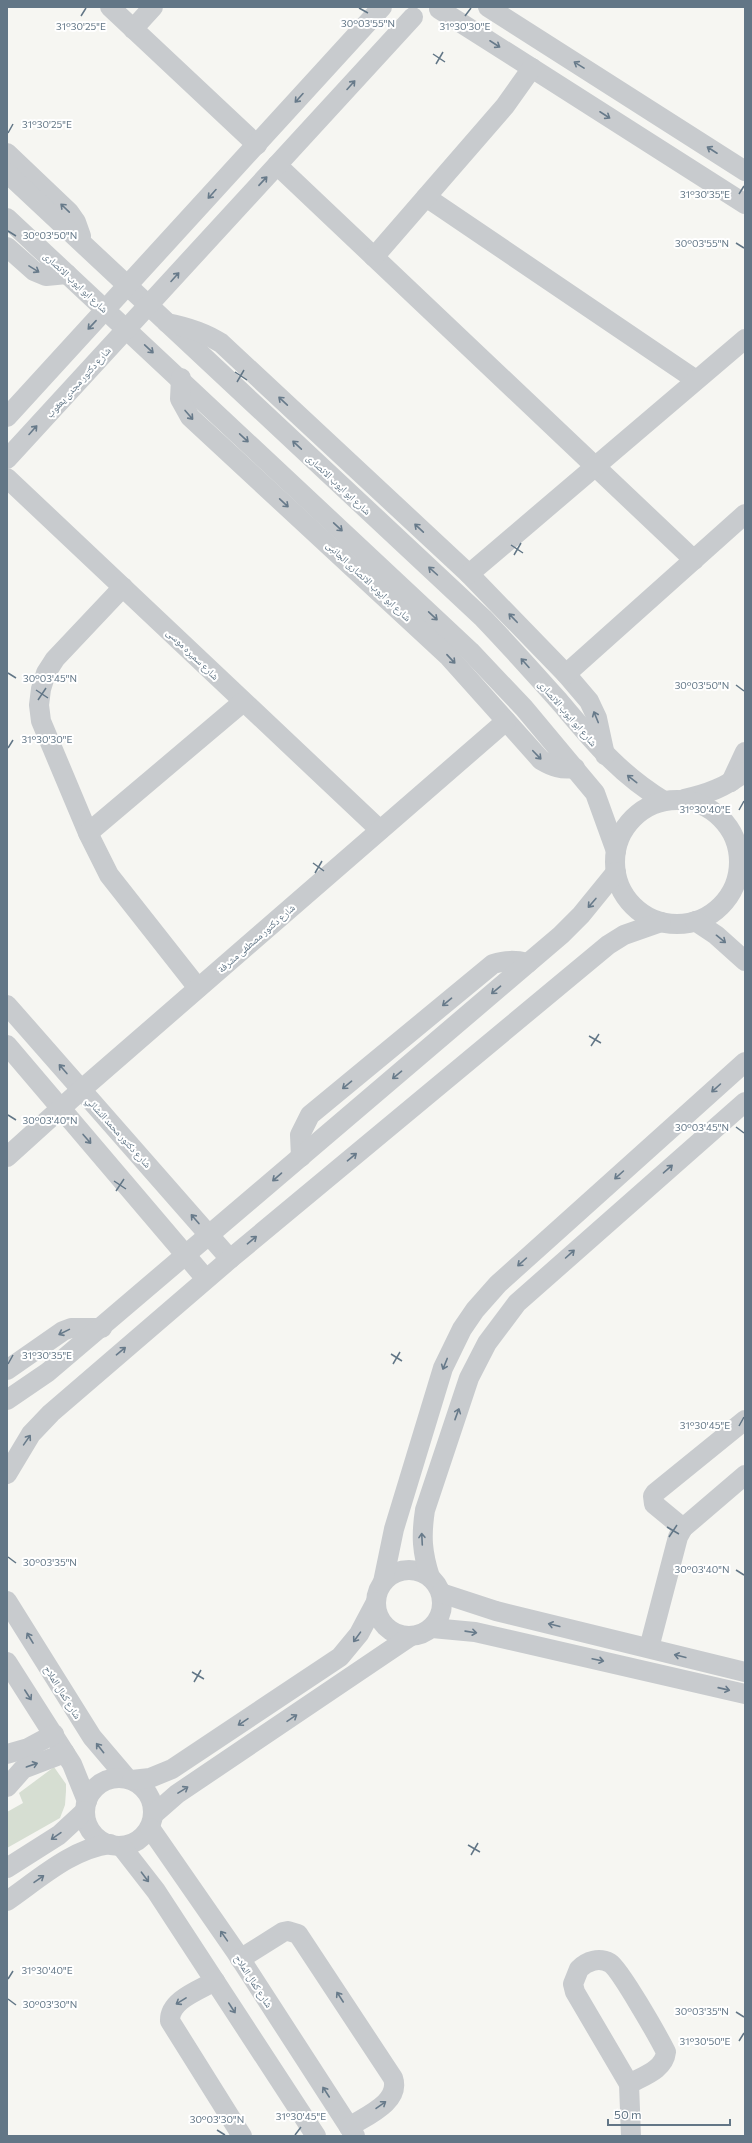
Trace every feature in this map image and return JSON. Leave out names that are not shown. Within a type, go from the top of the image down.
[{"type":"street","points":[[110,7],[257,145]]},
{"type":"street","points":[[133,29],[153,7]]},
{"type":"street","points":[[7,417],[382,7]]},
{"type":"street","points":[[393,7],[403,15],[413,17],[427,15],[439,8],[745,204]]},
{"type":"street","points":[[488,7],[745,171]]},
{"type":"street","name":"شارع دكتور مجدى يعقوب","points":[[7,459],[413,17]]},
{"type":"street","points":[[374,257],[505,106],[532,68]]},
{"type":"street","points":[[7,153],[69,212],[80,230],[81,242]]},
{"type":"street","points":[[277,165],[694,560]]},
{"type":"street","name":"شارع ابو ايوب الانصارى","points":[[7,173],[483,618],[543,683],[605,755],[643,788],[673,800]]},
{"type":"street","points":[[426,197],[696,380]]},
{"type":"street","name":"شارع ابو ايوب الانصارى","points":[[7,218],[180,378],[470,651],[524,708],[595,793],[616,851]]},
{"type":"street","points":[[7,247],[34,271],[46,276],[67,274]]},
{"type":"street","points":[[167,323],[186,326],[205,333],[221,343],[469,574],[566,674],[589,701],[597,718],[605,755]]},
{"type":"street","points":[[469,574],[745,339]]},
{"type":"street","name":"شارع ابو ايوب الانصارى الجانبى","points":[[180,378],[180,399],[190,417],[427,635],[449,657],[541,760],[552,767],[564,769],[575,768]]},
{"type":"street","name":"شارع سميره موسى","points":[[7,478],[380,830]]},
{"type":"street","points":[[566,674],[745,514]]},
{"type":"street","points":[[123,587],[55,659],[46,673],[41,688],[39,705],[41,721],[88,833],[109,875],[198,988]]},
{"type":"street","points":[[88,833],[243,702]]},
{"type":"street","name":"شارع دكتور مصطفى مشرفة","points":[[7,1157],[81,1090],[506,721]]},
{"type":"street","points":[[739,872],[732,891],[720,908],[702,919],[682,924],[661,922],[642,913],[630,902],[621,888],[616,872],[616,851],[620,837],[628,824],[638,813],[650,806],[707,794],[738,777],[745,752]]},
{"type":"street","points":[[673,800],[701,804],[717,814],[741,840],[739,872],[745,900]]},
{"type":"street","points":[[7,1400],[48,1372],[102,1328],[528,963],[581,915],[616,872]]},
{"type":"street","points":[[694,921],[716,935],[745,961]]},
{"type":"street","points":[[7,1474],[31,1434],[51,1413],[206,1279],[608,945],[624,935],[661,922]]},
{"type":"street","name":"شارع دكتور محمد النشائي","points":[[7,1005],[230,1259]]},
{"type":"street","points":[[7,1046],[206,1279]]},
{"type":"street","points":[[12,1863],[59,1834],[86,1806],[92,1790],[100,1783],[110,1779],[150,1778],[172,1769],[340,1657],[367,1621],[376,1602],[383,1582],[394,1529],[443,1368],[462,1329],[475,1310],[498,1284],[745,1062]]},
{"type":"street","points":[[430,1577],[423,1555],[421,1533],[425,1510],[469,1378],[480,1355],[498,1326],[517,1303],[561,1263],[745,1102]]},
{"type":"street","points":[[7,1370],[63,1331],[71,1328],[102,1328]]},
{"type":"street","points":[[683,1528],[654,1504],[653,1496],[745,1420]]},
{"type":"street","points":[[649,1648],[678,1537],[683,1528],[745,1475]]},
{"type":"street","points":[[376,1602],[378,1613],[383,1623],[390,1631],[400,1635],[419,1635],[432,1628],[442,1612],[441,1593],[437,1584],[430,1577],[420,1572],[405,1570],[391,1576],[383,1582]]},
{"type":"street","points":[[441,1593],[496,1611],[745,1672]]},
{"type":"street","name":"شارع كمال الملاح","points":[[7,1601],[92,1737],[129,1779]]},
{"type":"street","points":[[432,1628],[475,1632],[745,1694]]},
{"type":"street","points":[[7,1901],[75,1855],[95,1846],[133,1843],[142,1837],[151,1821],[176,1794],[411,1636]]},
{"type":"street","points":[[7,1662],[54,1734],[77,1776],[86,1806],[87,1822],[92,1832],[100,1840],[116,1845],[156,1891],[316,2136]]},
{"type":"street","points":[[7,1754],[28,1748],[54,1734]]},
{"type":"street","points":[[7,1785],[22,1768],[65,1754]]},
{"type":"street","points":[[129,1779],[143,1787],[150,1797],[151,1821]]},
{"type":"street","name":"شارع كمال الملاح","points":[[151,1821],[352,2132]]},
{"type":"street","points":[[240,1959],[283,1932],[288,1931],[298,1934],[393,2078],[395,2084],[392,2096],[352,2132]]},
{"type":"street","points":[[629,2084],[660,2067],[665,2060],[666,2052],[616,1968],[601,1960],[593,1960],[585,1963],[577,1972],[573,1984],[575,1992],[629,2084],[631,2136]]},
{"type":"street","points":[[215,1981],[174,2006],[170,2015],[170,2020],[242,2136]]},
{"type":"shaded area","points":[[54,1767],[66,1784],[65,1805],[60,1818],[7,1848],[7,1812],[23,1803],[19,1793]]}]
